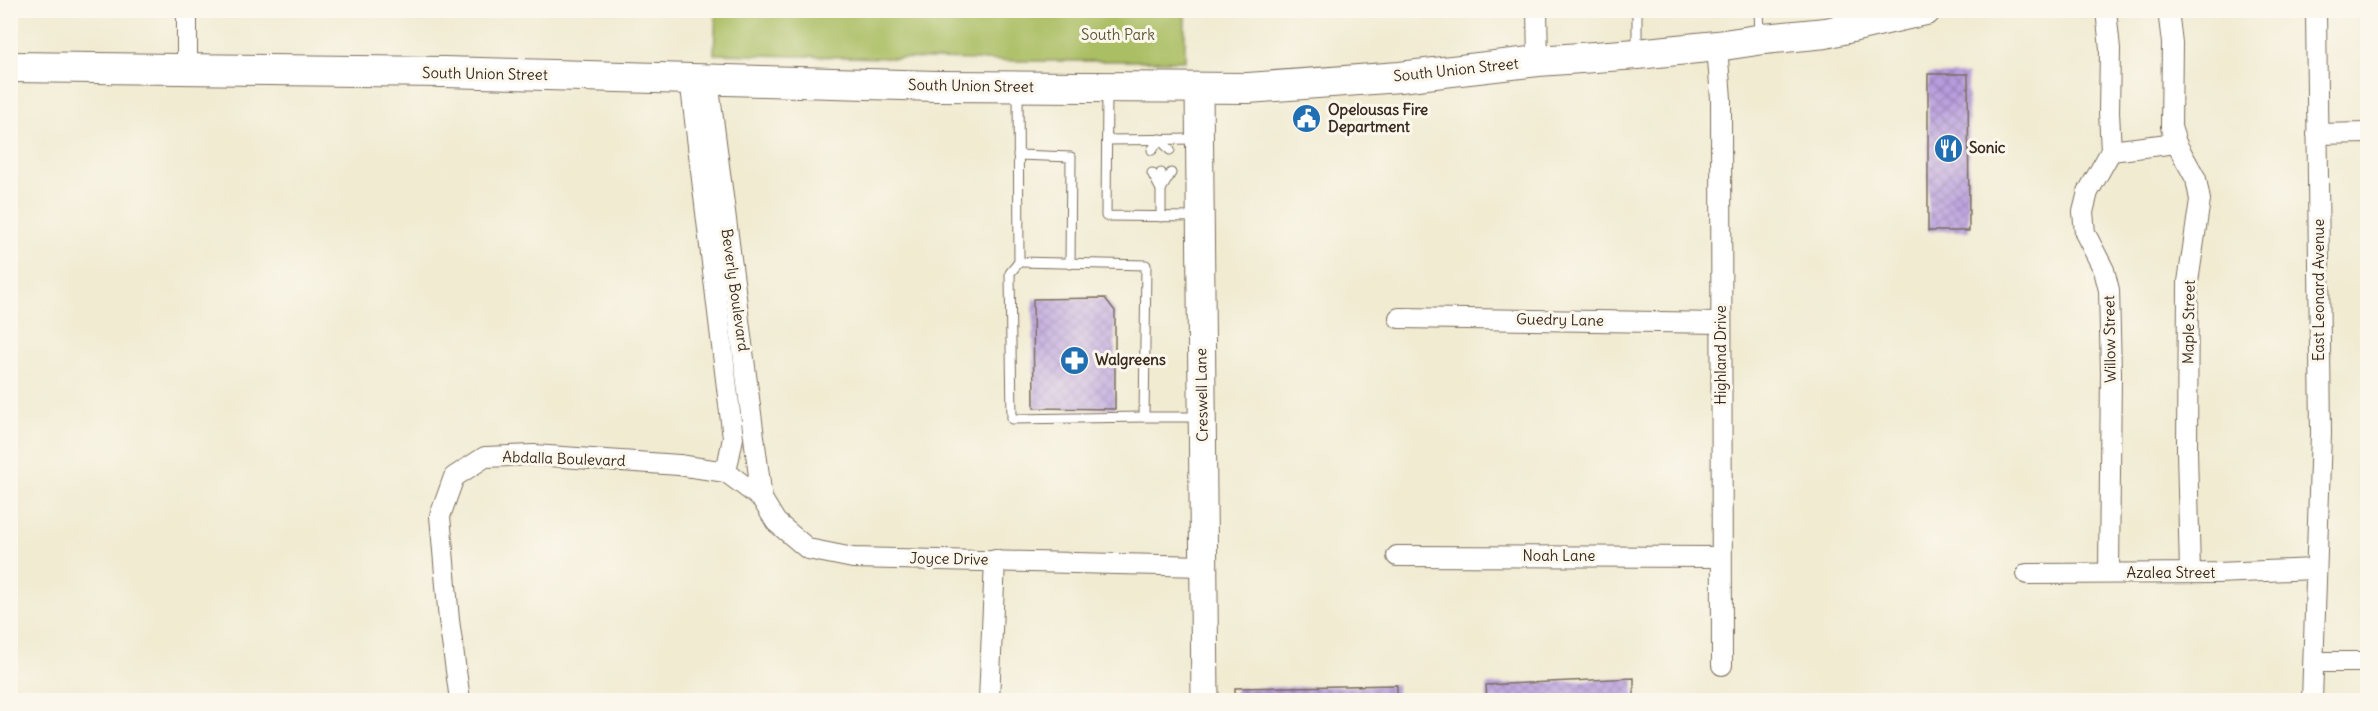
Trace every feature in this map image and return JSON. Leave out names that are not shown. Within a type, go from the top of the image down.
[{"type":"main road","name":"South Union Street","points":[[10,67],[444,72],[699,80],[1199,89],[1400,77],[1538,61],[1717,46],[1759,25],[1826,33],[1866,18],[1926,10]]},
{"type":"main road","name":"Creswell Lane","points":[[1199,89],[1205,566],[1204,700]]},
{"type":"street","points":[[187,10],[187,69]]},
{"type":"street","points":[[1537,10],[1538,61]]},
{"type":"street","points":[[2106,10],[2110,49],[2111,152],[2176,143],[2171,128],[2172,43],[2168,10]]},
{"type":"street","name":"East Leonard Avenue","points":[[2314,662],[2315,569],[2321,433],[2316,10]]},
{"type":"street","name":"Highland Drive","points":[[1717,46],[1721,99],[1722,664]]},
{"type":"street","name":"Beverly Boulevard","points":[[699,80],[762,499]]},
{"type":"street","name":"Beverly Boulevard","points":[[699,80],[733,438],[726,472]]},
{"type":"street","points":[[2317,134],[2367,133]]},
{"type":"street","name":"Maple Street","points":[[2176,143],[2196,179],[2200,200],[2188,282],[2190,324],[2187,450],[2190,572]]},
{"type":"street","name":"Willow Street","points":[[2109,572],[2111,373],[2109,290],[2104,270],[2085,233],[2083,212],[2088,192],[2111,152]]},
{"type":"street","name":"Guedry Lane","points":[[1399,318],[1721,322]]},
{"type":"street","points":[[733,438],[754,434]]},
{"type":"street","name":"Abdalla Boulevard","points":[[460,700],[449,620],[440,516],[454,477],[485,458],[534,455],[679,465],[726,472]]},
{"type":"street","name":"Joyce Drive","points":[[726,472],[762,499],[776,522],[808,549],[853,558],[1205,566]]},
{"type":"street","name":"Noah Lane","points":[[1397,556],[1721,556]]},
{"type":"street","points":[[989,700],[995,560]]},
{"type":"street","name":"Azalea Street","points":[[2028,574],[2315,569]]},
{"type":"street","points":[[2312,700],[2314,662],[2367,662]]},
{"type":"lane","points":[[1636,10],[1637,54]]},
{"type":"lane","points":[[1018,87],[1019,262],[1010,273],[1012,418],[1202,417]]},
{"type":"lane","points":[[1107,88],[1106,216],[1200,217]]},
{"type":"lane","points":[[1160,139],[1161,150],[1160,139]]},
{"type":"lane","points":[[1107,140],[1200,139]]},
{"type":"lane","points":[[1018,155],[1071,157],[1070,264]]},
{"type":"lane","points":[[1157,173],[1161,190],[1161,217]]},
{"type":"lane","points":[[1161,190],[1171,173]]},
{"type":"lane","points":[[1019,262],[1146,265],[1144,417]]},
{"type":"green space","name":"South Park","points":[[716,11],[1185,11],[1185,61],[1022,61],[714,54]]},
{"type":"building","points":[[1928,74],[1968,74],[1969,231],[1928,231]]},
{"type":"building","name":"Walgreens","points":[[1105,298],[1115,311],[1115,409],[1034,408],[1033,299]]},
{"type":"building","points":[[1634,678],[1634,700],[1487,700],[1486,685]]},
{"type":"building","points":[[1397,685],[1397,700],[1235,700],[1235,688]]},
{"type":"place","name":"Opelousas Fire Department","points":[[1307,119]]},
{"type":"place","name":"Sonic","points":[[1948,148]]},
{"type":"place","name":"Walgreens","points":[[1074,360]]}]
